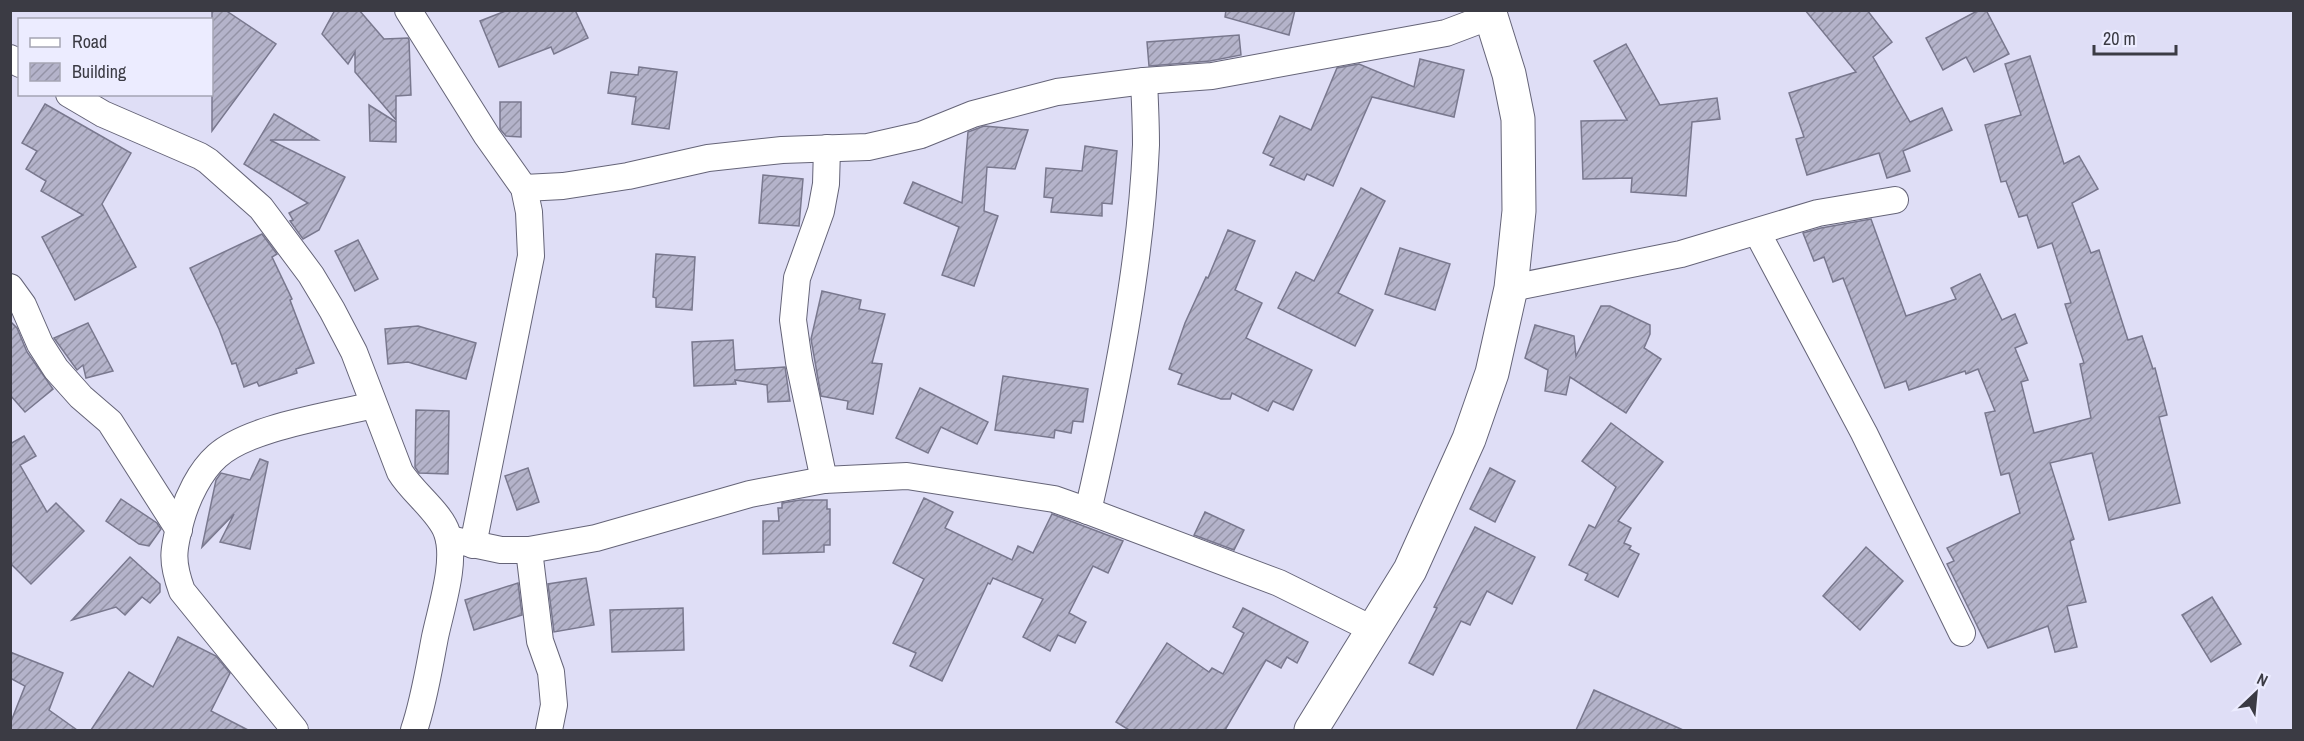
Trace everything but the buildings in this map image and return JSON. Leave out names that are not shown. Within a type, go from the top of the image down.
[{"type":"street","points":[[408,10],[487,136],[524,188],[529,212],[531,256],[461,542],[449,567],[414,730]]},
{"type":"street","points":[[524,188],[628,176],[708,158],[782,150],[868,147],[921,135],[973,114],[1057,92],[1144,81],[1212,76],[1416,39],[1461,29],[1490,13],[1509,74],[1518,119],[1519,211],[1511,288],[1492,373],[1469,439],[1410,570],[1311,730]]},
{"type":"street","points":[[1089,511],[1106,435],[1133,273],[1143,192],[1146,143],[1144,81]]},
{"type":"street","points":[[72,96],[103,114],[200,156],[261,208],[310,275],[332,310],[354,352],[400,472],[408,485],[461,542],[501,550],[529,550],[596,538],[750,494],[825,480],[907,476],[1054,499],[1279,583],[1374,630]]},
{"type":"street","points":[[825,480],[799,362],[793,320],[797,278],[821,210],[826,184],[827,148]]},
{"type":"street","points":[[1511,288],[1681,254],[1818,213],[1895,200]]},
{"type":"street","points":[[1757,232],[1864,433],[1962,633]]},
{"type":"street","points":[[10,287],[23,305],[40,344],[56,369],[81,397],[110,422],[179,530]]},
{"type":"street","points":[[295,730],[182,591],[174,570],[173,554],[186,502],[215,457],[227,448],[257,433],[373,405]]},
{"type":"street","points":[[529,550],[540,641],[551,672],[554,705],[549,730]]}]
